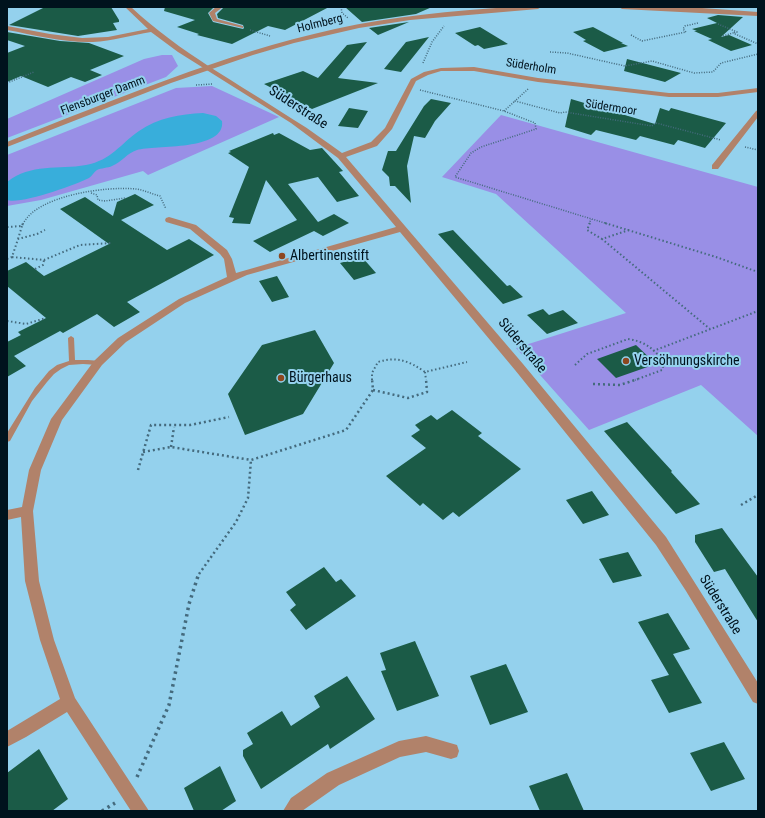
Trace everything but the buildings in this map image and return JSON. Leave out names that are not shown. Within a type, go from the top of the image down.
[{"type":"street","name":"Süderstraße","points":[[128,7],[152,30],[180,51],[292,122],[341,156],[554,409],[661,541],[758,697]]},
{"type":"street","points":[[220,7],[212,13],[215,20],[242,27]]},
{"type":"street","name":"Holmberg","points":[[206,68],[335,31],[485,8],[538,7]]},
{"type":"street","points":[[622,7],[668,8],[758,14]]},
{"type":"street","points":[[7,28],[68,39],[84,40],[96,40],[152,30]]},
{"type":"street","name":"Flensburger Damm","points":[[7,145],[206,68]]},
{"type":"street","name":"Süderholm","points":[[417,77],[443,69],[460,68],[480,69],[539,80],[630,91],[681,95],[717,96],[757,91]]},
{"type":"street","points":[[341,156],[374,144],[388,129],[408,87],[417,77]]},
{"type":"street","points":[[715,166],[758,112]]},
{"type":"street","points":[[169,220],[193,227],[224,252],[228,259],[232,277]]},
{"type":"street","points":[[141,811],[69,702],[47,640],[32,581],[27,511],[35,470],[57,418],[98,363],[122,340],[176,305],[232,277],[403,228]]},
{"type":"street","points":[[7,515],[27,511]]},
{"type":"street","points":[[7,739],[69,702]]},
{"type":"street","points":[[291,811],[297,804],[333,779],[399,749],[426,744],[451,751]]},
{"type":"lane","points":[[71,338],[72,362]]},
{"type":"lane","points":[[7,439],[48,375],[60,366],[72,362],[85,361],[98,363]]},
{"type":"path","points":[[417,77],[432,42],[450,17],[448,13]]},
{"type":"path","points":[[631,35],[642,42],[686,32],[683,29],[685,26],[704,22]]},
{"type":"path","points":[[242,27],[273,37],[283,45]]},
{"type":"path","points":[[723,36],[733,33],[758,44]]},
{"type":"path","points":[[550,52],[567,53],[625,66],[652,61],[694,73],[713,72],[721,63],[758,54]]},
{"type":"path","points":[[7,83],[34,72]]},
{"type":"path","points":[[504,111],[539,80]]},
{"type":"path","points":[[408,87],[504,111],[535,123],[536,129],[481,147],[471,153],[456,177],[629,230],[758,272]]},
{"type":"path","name":"Südermoor","points":[[515,101],[560,114],[565,112],[652,126],[656,123],[733,144]]},
{"type":"path","points":[[12,256],[26,218],[38,207],[89,192],[137,189],[160,196],[169,220]]},
{"type":"path","points":[[89,192],[97,195],[98,200],[105,201],[125,198]]},
{"type":"path","points":[[591,219],[587,230],[602,239],[710,329]]},
{"type":"path","points":[[7,227],[22,226]]},
{"type":"path","points":[[18,239],[37,234],[45,230]]},
{"type":"path","points":[[602,239],[629,230]]},
{"type":"path","points":[[7,259],[12,256],[44,260],[80,245],[111,244]]},
{"type":"path","points":[[35,269],[43,265],[44,260]]},
{"type":"path","points":[[653,351],[758,311]]},
{"type":"path","points":[[7,321],[26,324],[46,318]]},
{"type":"path","points":[[575,365],[587,354],[628,339],[635,339],[643,342],[662,360],[664,364],[662,370],[620,385],[609,386],[593,384]]},
{"type":"path","points":[[143,452],[171,448],[251,460],[346,430],[373,390],[372,373],[378,362],[392,357],[411,362],[426,372],[467,362]]},
{"type":"path","points":[[373,390],[408,398],[427,392],[426,372]]},
{"type":"path","points":[[138,470],[151,425],[174,427],[204,423],[229,416]]},
{"type":"path","points":[[171,448],[174,427]]},
{"type":"path","points":[[129,794],[169,705],[189,604],[199,573],[236,522],[248,498],[251,460]]},
{"type":"path","points":[[740,505],[758,495]]},
{"type":"shaded area","points":[[162,55],[172,55],[178,66],[166,77],[7,138],[7,119],[144,59]]},
{"type":"shaded area","points":[[212,86],[279,117],[148,175],[143,171],[41,200],[7,206],[7,155],[176,88]]},
{"type":"shaded area","points":[[501,115],[758,187],[758,436],[701,385],[589,430],[516,348],[626,313],[496,194],[442,177]]},
{"type":"water","points":[[203,113],[216,116],[222,121],[220,131],[213,137],[202,142],[173,147],[137,150],[130,153],[116,164],[97,170],[89,178],[72,185],[48,194],[23,200],[7,200],[7,182],[16,176],[45,168],[95,163],[115,151],[139,131],[154,123],[186,114]]},
{"type":"place","name":"Albertinenstift","points":[[282,256]]},
{"type":"place","name":"Versöhnungskirche","points":[[626,361]]},
{"type":"place","name":"Bürgerhaus","points":[[281,378]]}]
